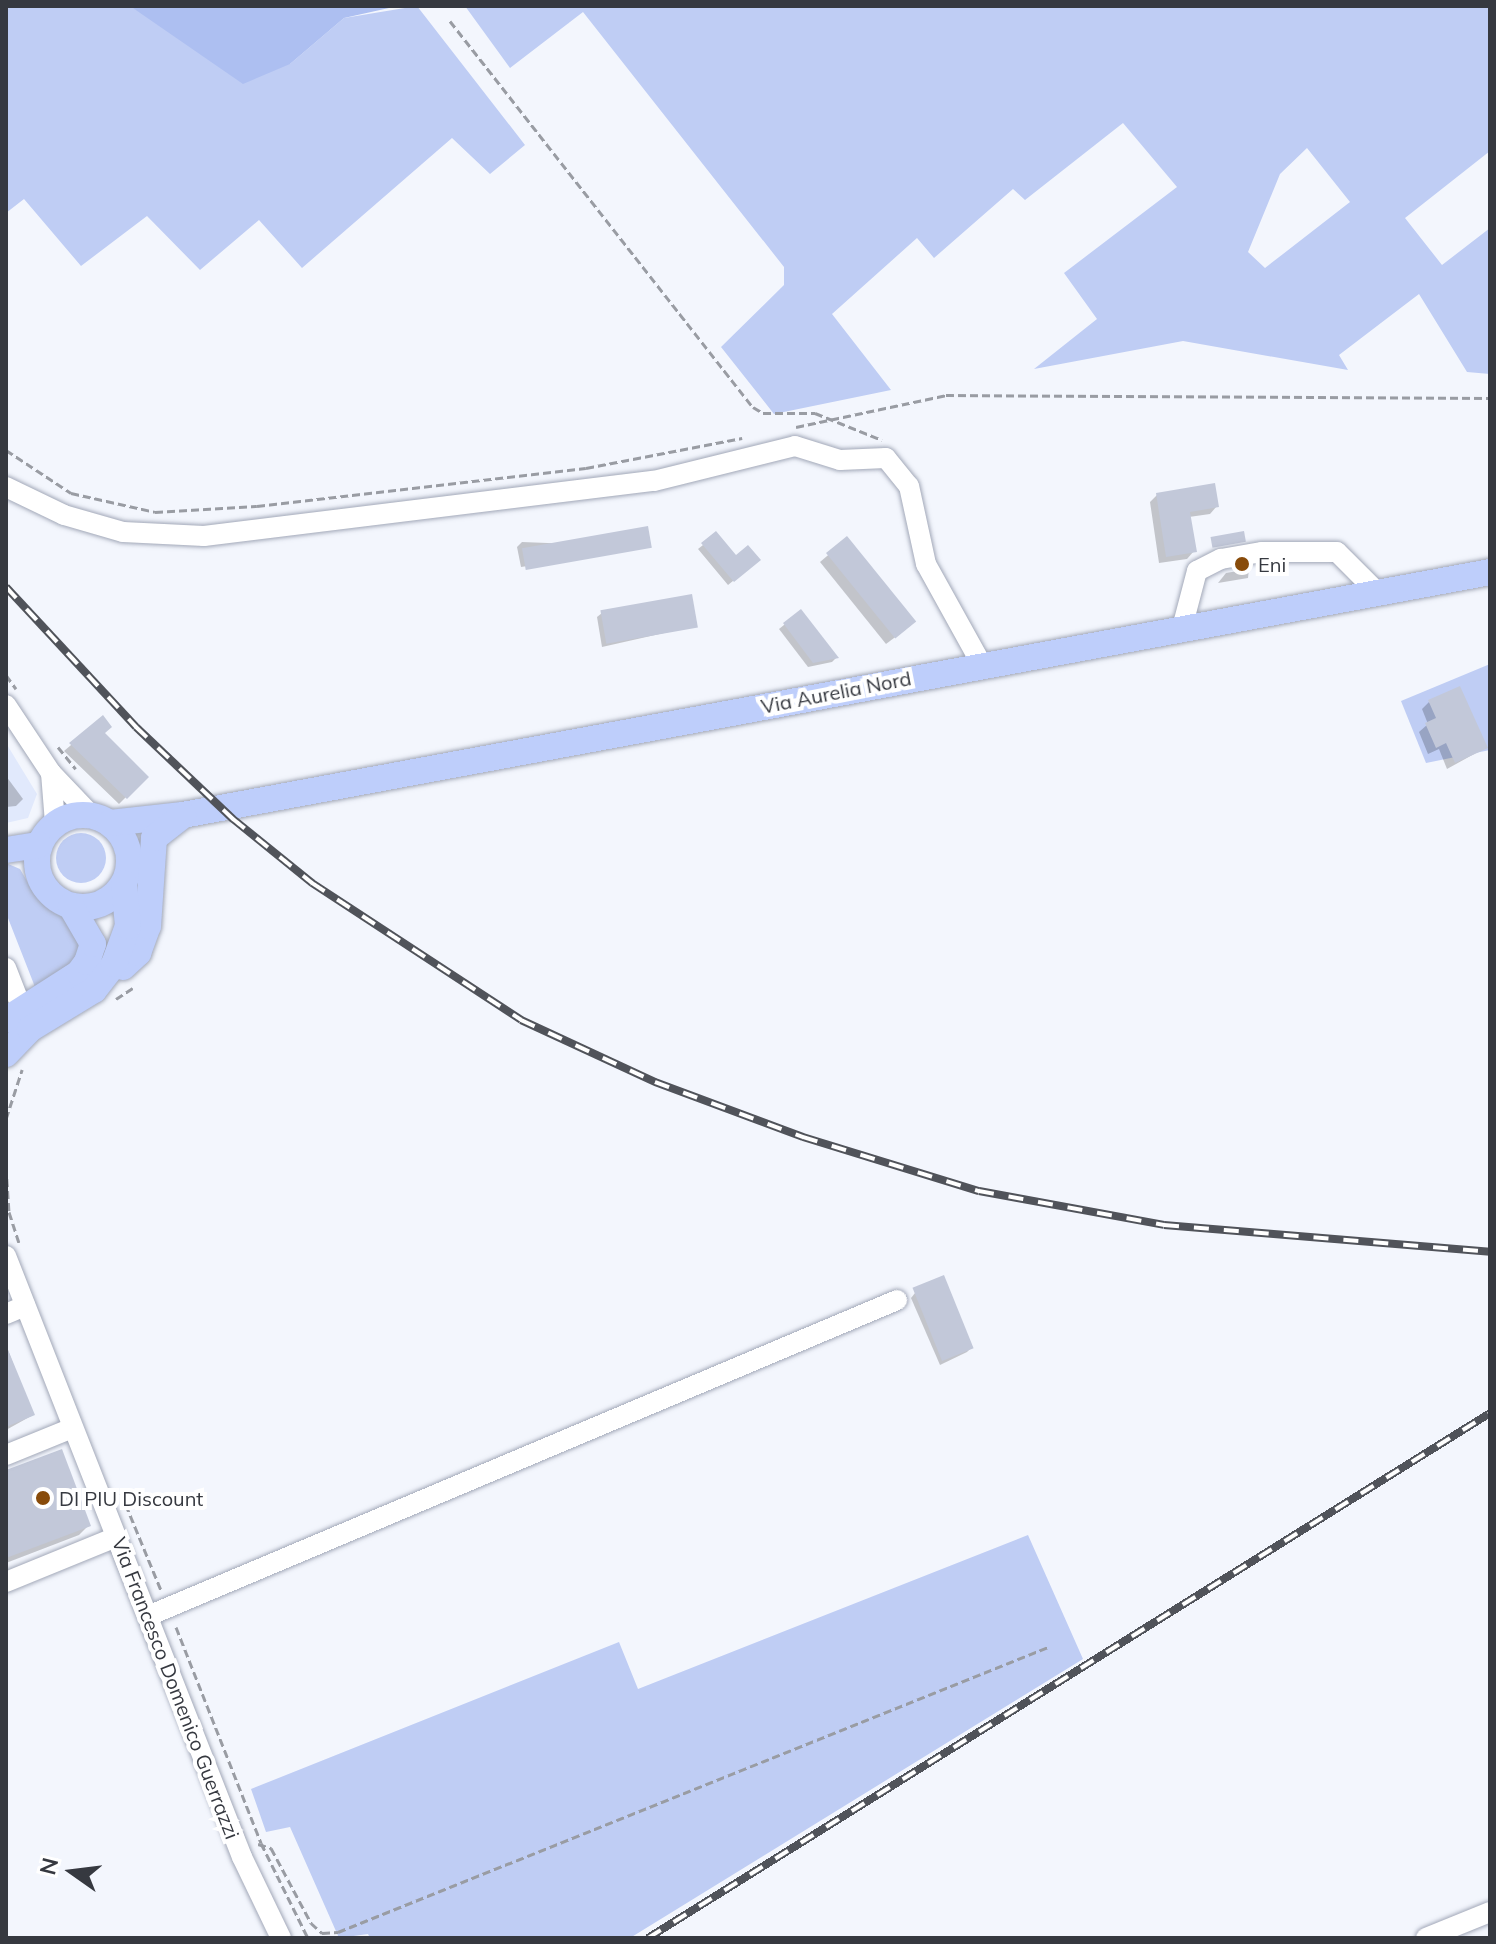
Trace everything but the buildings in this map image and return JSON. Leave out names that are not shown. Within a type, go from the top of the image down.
[{"type":"main road","name":"Via Aurelia Nord","points":[[101,819],[183,815],[1490,572]]},
{"type":"main road","points":[[17,1057],[30,1029],[101,997],[144,939],[154,838],[183,815]]},
{"type":"main road","points":[[10,1016],[79,973],[87,962],[93,944],[71,906],[45,889],[38,876],[39,845],[55,823],[101,819],[129,857],[124,883],[130,911],[124,944],[101,997]]},
{"type":"main road","points":[[6,850],[39,845]]},
{"type":"main road","points":[[71,906],[101,904],[124,883]]},
{"type":"street","points":[[6,487],[64,515],[123,532],[204,536],[654,481],[795,446],[840,460],[886,458],[909,486],[926,564],[982,665]]},
{"type":"street","points":[[1182,628],[1197,571],[1221,559],[1262,552],[1337,552],[1376,591]]},
{"type":"street","points":[[14,702],[51,773],[101,819]]},
{"type":"street","points":[[51,773],[55,823]]},
{"type":"street","points":[[6,968],[10,1016]]},
{"type":"street","name":"Via Francesco Domenico Guerrazzi","points":[[14,1254],[15,1310],[72,1428],[240,1852],[281,1938]]},
{"type":"street","points":[[148,1616],[897,1300]]},
{"type":"street","points":[[6,1455],[72,1428]]},
{"type":"street","points":[[6,1582],[116,1537]]},
{"type":"street","points":[[1426,1938],[1490,1912]]},
{"type":"path","points":[[450,21],[753,407],[763,413],[815,413],[877,434],[889,446],[886,458]]},
{"type":"path","points":[[6,675],[14,702]]},
{"type":"path","points":[[56,743],[84,779]]},
{"type":"path","points":[[101,997],[138,983]]},
{"type":"path","points":[[6,1119],[16,1078],[17,1057]]},
{"type":"path","points":[[6,1167],[14,1254]]},
{"type":"path","points":[[120,1490],[261,1843],[308,1938]]},
{"type":"path","points":[[240,1852],[261,1843],[271,1848],[311,1923],[322,1933],[338,1932],[1048,1647]]},
{"type":"shaded area","points":[[6,6],[130,6],[164,26],[290,64],[344,18],[417,6],[525,145],[490,174],[452,138],[302,268],[259,220],[200,270],[147,216],[81,266],[24,199],[6,213]]},
{"type":"shaded area","points":[[130,6],[398,6],[344,18],[290,64],[243,84]]},
{"type":"shaded area","points":[[465,6],[1490,6],[1490,151],[1405,218],[1442,265],[1490,228],[1490,374],[1467,372],[1419,294],[1339,355],[1348,370],[1183,341],[1034,369],[1097,319],[1064,273],[1177,187],[1123,123],[1025,200],[1013,189],[934,258],[917,238],[832,314],[891,390],[774,414],[721,347],[784,285],[784,267],[583,12],[510,68]],"holes":[[[1307,148],[1350,202],[1265,268],[1248,252],[1280,174]]]},
{"type":"shaded area","points":[[1490,664],[1490,750],[1426,763],[1401,701]]},
{"type":"shaded area","points":[[6,743],[37,794],[28,818],[6,823]]},
{"type":"shaded area","points":[[81,833],[98,841],[106,858],[98,875],[81,883],[64,875],[56,858],[64,841]]},
{"type":"shaded area","points":[[6,863],[20,869],[35,895],[78,930],[81,961],[35,987],[6,913]]},
{"type":"shaded area","points":[[1028,1535],[1083,1659],[630,1938],[370,1938],[368,1934],[339,1938],[290,1827],[266,1832],[251,1789],[619,1642],[638,1689]]},
{"type":"railway","points":[[6,587],[136,727],[233,819],[312,883],[521,1020],[655,1082],[803,1137],[979,1191],[1164,1225],[1490,1252]]},
{"type":"railway","points":[[648,1938],[1490,1413]]},
{"type":"place","name":"Eni","points":[[1242,564]]},
{"type":"place","name":"DI PIU Discount","points":[[43,1498]]}]
